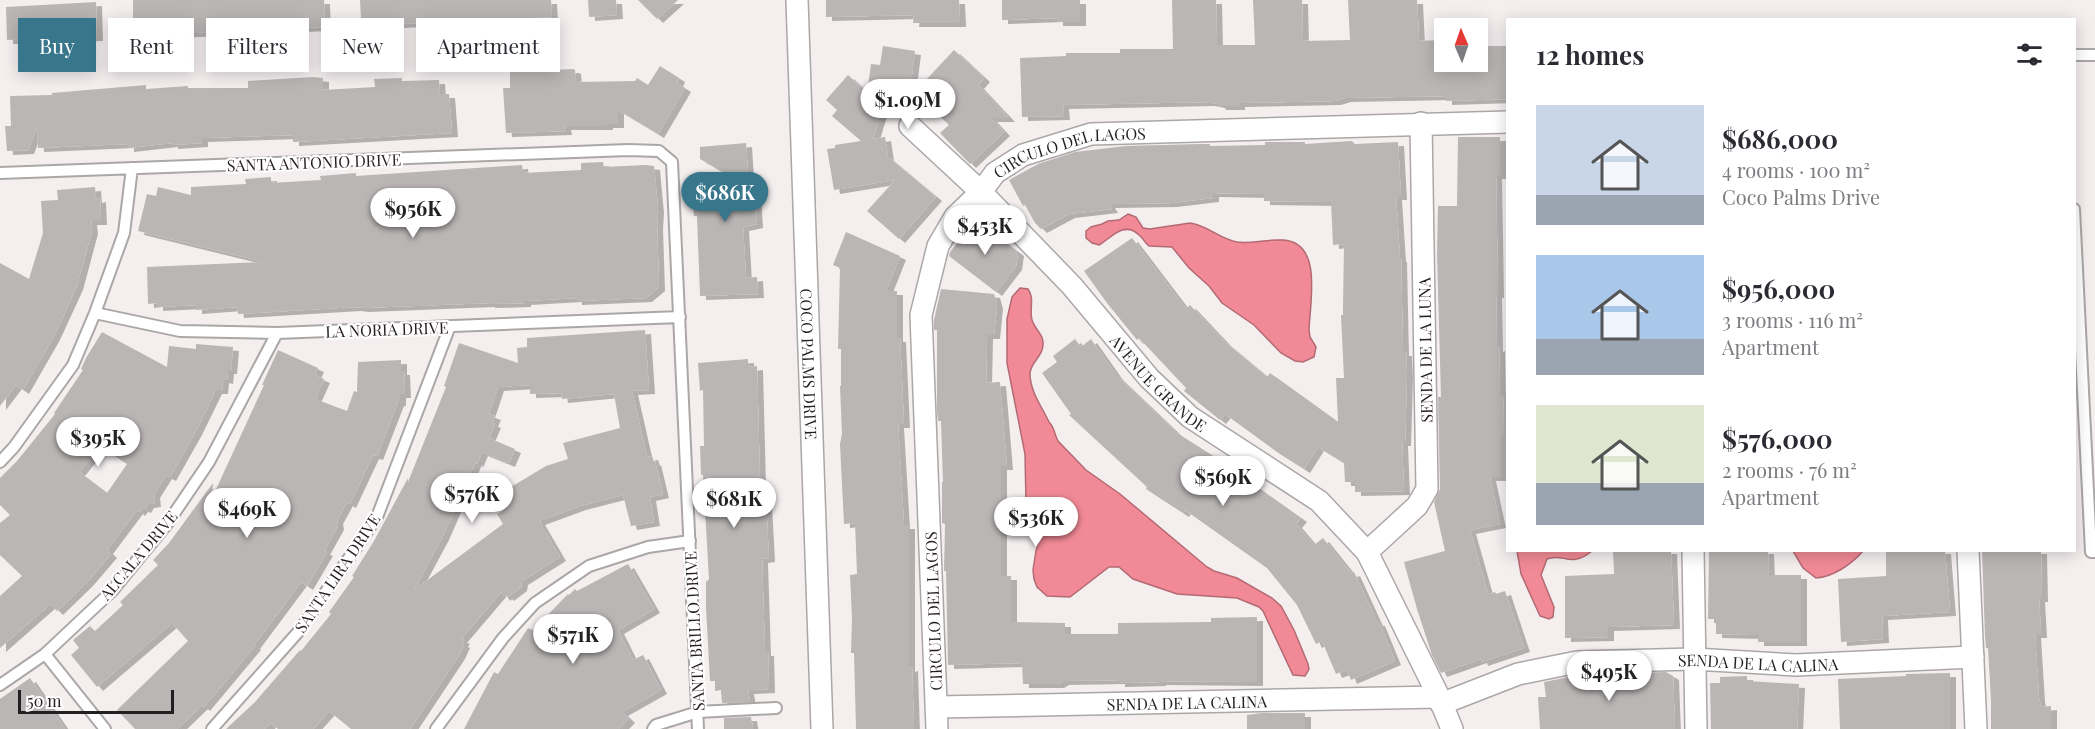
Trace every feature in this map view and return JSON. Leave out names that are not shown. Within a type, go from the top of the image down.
[{"type":"street","name":"COCO PALMS DRIVE","points":[[797,0],[822,729]]},
{"type":"street","name":"CIRCULO DEL LAGOS","points":[[937,729],[921,315],[938,246],[955,217],[981,192],[995,173],[1023,154],[1092,134],[1506,122]]},
{"type":"street","name":"SENDA DE LA LUNA","points":[[1367,552],[1416,506],[1427,489],[1421,123]]},
{"type":"street","name":"AVENUE GRANDE","points":[[910,126],[981,192],[1072,286],[1149,378],[1190,417],[1319,501],[1367,552],[1452,729]]},
{"type":"street","points":[[1693,552],[1696,729]]},
{"type":"street","points":[[1968,552],[1976,729]]},
{"type":"street","name":"SENDA DE LA CALINA","points":[[937,707],[1440,700],[1518,674],[1577,662],[1694,659],[1796,664],[1972,657]]},
{"type":"lane","points":[[2076,56],[2095,55]]},
{"type":"lane","name":"SANTA ANTONIO DRIVE","points":[[0,173],[628,150],[658,152],[672,162],[680,317]]},
{"type":"lane","points":[[0,462],[14,447],[73,366],[124,233],[132,168]]},
{"type":"lane","points":[[2076,249],[2091,552],[2095,552]]},
{"type":"lane","name":"LA NORIA DRIVE","points":[[95,313],[180,331],[277,333],[680,317]]},
{"type":"lane","name":"SANTA BRILLO DRIVE","points":[[680,317],[698,729]]},
{"type":"lane","name":"SANTA LIRA DRIVE","points":[[212,729],[299,631],[377,517],[450,326]]},
{"type":"lane","name":"ALCALA DRIVE","points":[[0,685],[45,654],[112,591],[167,524],[209,462],[277,333]]},
{"type":"lane","points":[[436,729],[503,638],[535,603],[589,566],[648,547],[690,541]]},
{"type":"lane","points":[[45,654],[105,729]]},
{"type":"lane","points":[[653,729],[656,725],[698,712],[776,708]]},
{"type":"shaded area","points":[[1128,214],[1136,217],[1143,228],[1190,223],[1237,242],[1283,240],[1296,243],[1304,251],[1309,262],[1312,290],[1309,330],[1316,347],[1314,357],[1303,362],[1295,361],[1281,353],[1254,325],[1222,303],[1172,247],[1149,246],[1139,235],[1128,229],[1118,232],[1099,245],[1086,238],[1086,231],[1091,227],[1119,220]]},
{"type":"shaded area","points":[[1020,288],[1028,289],[1030,293],[1032,320],[1043,341],[1041,353],[1032,366],[1030,374],[1032,387],[1058,441],[1086,470],[1120,494],[1207,567],[1237,578],[1272,598],[1281,606],[1308,664],[1309,669],[1305,676],[1293,675],[1263,611],[1237,598],[1177,594],[1133,579],[1119,567],[1109,567],[1070,597],[1047,596],[1037,587],[1033,570],[1039,540],[1026,503],[1025,454],[1007,363],[1007,319],[1012,297]]},
{"type":"shaded area","points":[[1517,552],[1590,552],[1572,560],[1558,557],[1547,559],[1541,575],[1554,607],[1553,617],[1549,619],[1540,616],[1521,574]]},
{"type":"shaded area","points":[[1794,552],[1862,552],[1842,569],[1822,577],[1816,578],[1803,568]]},
{"type":"building","points":[[133,0],[324,0],[325,18],[321,18],[321,27],[309,28],[309,18],[206,18],[206,32],[194,33],[194,18],[133,18]]},
{"type":"building","points":[[360,0],[551,0],[552,17],[416,18],[416,23],[404,24],[404,18],[361,18]]},
{"type":"building","points":[[588,0],[616,0],[617,15],[589,17]]},
{"type":"building","points":[[638,0],[678,0],[657,19]]},
{"type":"building","points":[[826,0],[959,0],[960,23],[913,23],[914,15],[826,17]]},
{"type":"building","points":[[1002,0],[1080,0],[1080,22],[1057,22],[1057,18],[1002,20]]},
{"type":"building","points":[[1172,0],[1216,0],[1217,45],[1255,45],[1253,0],[1302,0],[1303,41],[1350,40],[1348,0],[1417,0],[1419,41],[1434,40],[1434,72],[1488,72],[1488,46],[1506,46],[1506,99],[1446,101],[1446,96],[1239,103],[1239,106],[1220,106],[1209,102],[1063,105],[1064,116],[1022,117],[1020,58],[1066,56],[1066,53],[1120,53],[1120,49],[1173,49]]},
{"type":"building","points":[[96,2],[97,37],[96,18],[18,18],[18,40],[7,40],[6,7]]},
{"type":"building","points":[[883,46],[915,51],[909,98],[954,50],[984,78],[978,85],[1009,118],[991,118],[1004,132],[970,164],[940,133],[949,125],[923,100],[886,96],[873,139],[885,137],[888,157],[936,197],[899,239],[867,211],[895,180],[834,190],[827,149],[835,148],[835,145],[861,141],[832,116],[837,110],[826,100],[848,75],[867,93],[871,64],[880,65]]},
{"type":"building","points":[[660,66],[679,78],[677,83],[685,88],[658,134],[618,110],[618,124],[565,126],[566,131],[506,133],[503,88],[510,88],[510,72],[560,72],[560,70],[573,69],[576,82],[635,81],[637,78],[648,85]]},
{"type":"building","points":[[323,78],[323,90],[375,87],[374,79],[439,80],[440,94],[449,94],[452,133],[293,142],[293,135],[202,138],[202,143],[172,145],[172,143],[128,148],[128,144],[38,148],[37,127],[28,150],[7,151],[5,126],[11,126],[10,96],[52,95],[52,93],[146,85],[146,89],[188,86],[188,88],[248,88],[248,81]]},
{"type":"building","points":[[1458,137],[1500,137],[1500,175],[1496,175],[1498,294],[1496,294],[1497,348],[1499,347],[1500,396],[1503,396],[1504,434],[1501,434],[1501,477],[1490,477],[1500,524],[1470,530],[1488,594],[1505,591],[1524,648],[1482,662],[1481,659],[1441,673],[1432,655],[1404,562],[1445,551],[1434,502],[1440,489],[1438,206],[1457,206]]},
{"type":"building","points":[[1352,141],[1355,144],[1398,142],[1401,196],[1396,196],[1401,258],[1403,352],[1406,352],[1407,374],[1405,442],[1402,442],[1404,491],[1355,492],[1355,482],[1345,482],[1344,463],[1318,447],[1304,469],[1225,414],[1220,420],[1184,391],[1186,388],[1139,338],[1137,340],[1084,271],[1132,238],[1186,309],[1190,305],[1225,342],[1267,377],[1270,373],[1338,422],[1336,378],[1344,378],[1341,315],[1343,315],[1344,244],[1333,245],[1331,202],[1264,201],[1264,194],[1213,193],[1213,198],[1171,203],[1109,204],[1112,209],[1069,214],[1041,229],[1025,205],[1023,206],[1009,180],[1038,164],[1075,152],[1126,146],[1265,145],[1265,142],[1305,142],[1305,144]]},
{"type":"building","points":[[746,143],[749,190],[755,190],[757,224],[743,227],[746,278],[757,277],[758,294],[700,296],[697,216],[694,216],[692,194],[702,193],[701,176],[748,186],[700,159],[700,147]]},
{"type":"building","points":[[603,162],[604,167],[654,166],[658,209],[659,287],[646,298],[576,301],[576,298],[525,301],[525,303],[355,307],[238,314],[237,307],[196,310],[196,305],[157,307],[157,303],[148,304],[147,267],[264,262],[138,231],[147,194],[156,196],[158,187],[191,195],[191,187],[246,184],[245,179],[271,177],[271,183],[321,180],[320,176],[356,173],[356,176],[522,165],[523,173],[581,170],[581,163]]},
{"type":"building","points":[[95,187],[96,199],[100,198],[101,221],[91,221],[92,230],[77,286],[54,336],[23,390],[16,385],[0,406],[0,263],[29,279],[43,233],[41,201],[58,200],[57,190]]},
{"type":"building","points":[[976,220],[1018,252],[1016,266],[996,292],[949,256]]},
{"type":"building","points":[[846,232],[900,256],[886,291],[897,291],[897,338],[900,338],[904,424],[898,424],[904,525],[909,525],[909,668],[912,667],[914,729],[856,729],[854,653],[851,653],[850,575],[857,574],[855,523],[844,524],[840,444],[842,434],[841,349],[838,349],[840,268],[833,265]]},
{"type":"building","points":[[941,289],[994,294],[997,305],[994,335],[987,335],[986,383],[1000,382],[1007,466],[1001,466],[1001,576],[1011,576],[1011,622],[1065,623],[1065,634],[1118,634],[1118,623],[1211,622],[1211,618],[1257,617],[1257,682],[1119,683],[1119,680],[1023,684],[1022,663],[948,665],[946,571],[944,571],[945,524],[942,523],[941,421],[938,421],[937,411],[937,330],[934,330]]},
{"type":"building","points":[[645,330],[649,390],[632,391],[647,457],[652,456],[655,461],[663,494],[650,497],[654,522],[631,526],[623,495],[580,506],[539,521],[560,557],[522,581],[521,587],[508,597],[506,595],[504,597],[501,592],[461,639],[464,640],[462,643],[464,644],[459,655],[410,729],[351,729],[329,711],[313,729],[278,729],[271,723],[264,729],[226,729],[255,702],[301,651],[331,614],[329,612],[354,577],[352,576],[408,478],[408,482],[446,387],[444,386],[459,343],[518,363],[517,348],[527,347],[527,338]],"holes":[[[530,385],[530,394],[561,393],[562,399],[614,394],[620,428],[563,443],[568,459],[546,466],[496,496],[504,510],[497,514],[503,524],[414,590],[443,536],[482,452],[509,463],[515,449],[489,438],[495,424],[492,423],[495,416],[489,414],[498,387]]]},
{"type":"building","points":[[102,332],[167,367],[169,346],[196,349],[196,344],[233,347],[231,370],[228,370],[227,380],[223,379],[222,390],[216,390],[170,477],[166,475],[154,494],[155,503],[148,504],[139,512],[137,510],[107,550],[111,554],[87,582],[57,611],[50,604],[0,648],[0,596],[22,576],[0,555],[0,523],[10,515],[0,505],[0,478],[17,461],[55,414],[83,370],[81,369]],"holes":[[[100,446],[127,464],[107,493],[79,472]]]},
{"type":"building","points":[[1075,339],[1081,347],[1091,339],[1117,376],[1177,433],[1301,518],[1296,524],[1314,545],[1323,538],[1351,573],[1354,572],[1395,661],[1351,680],[1347,670],[1336,674],[1322,641],[1316,644],[1297,605],[1267,568],[1185,510],[1183,513],[1146,489],[1147,487],[1069,415],[1071,414],[1042,373],[1057,362],[1053,356]]},
{"type":"building","points":[[278,350],[318,368],[315,375],[324,379],[315,399],[347,411],[354,391],[357,392],[358,362],[401,360],[405,394],[400,394],[400,402],[398,402],[377,456],[373,455],[350,504],[347,502],[337,520],[338,526],[324,551],[327,552],[307,586],[301,582],[255,646],[204,707],[202,705],[177,729],[135,729],[117,710],[188,641],[172,623],[97,687],[71,655],[79,648],[73,640],[90,626],[95,631],[123,605],[120,602],[158,565],[153,560],[169,543],[213,483],[212,498]]},
{"type":"building","points":[[748,359],[748,367],[757,366],[760,482],[765,482],[769,558],[762,559],[765,652],[768,652],[769,689],[748,690],[750,702],[722,703],[721,690],[715,691],[715,681],[710,681],[706,608],[706,582],[709,579],[700,446],[704,446],[703,390],[700,391],[698,363]]},
{"type":"building","points":[[1613,552],[1671,552],[1674,625],[1608,627],[1608,637],[1565,638],[1565,576],[1614,574]]},
{"type":"building","points":[[1709,552],[1768,552],[1769,575],[1801,575],[1801,642],[1758,642],[1758,635],[1716,634],[1716,619],[1708,619]]},
{"type":"building","points":[[1886,552],[1945,552],[1950,612],[1882,616],[1883,639],[1841,642],[1838,579],[1886,576]]},
{"type":"building","points":[[1982,552],[2041,552],[2042,598],[2039,598],[2041,634],[2035,634],[2039,698],[2041,707],[2051,706],[2051,729],[1991,729],[1988,648],[1986,648]]},
{"type":"building","points":[[628,564],[654,609],[618,630],[633,660],[643,655],[661,690],[622,712],[629,719],[619,729],[464,729],[494,672],[498,674],[528,628],[533,630],[575,589],[577,591]]},
{"type":"building","points":[[1666,672],[1673,676],[1675,729],[1540,729],[1538,697],[1546,697],[1544,682],[1600,674]]},
{"type":"building","points":[[1950,673],[1950,729],[1840,729],[1838,679]]},
{"type":"building","points":[[1747,676],[1747,681],[1799,684],[1797,729],[1711,729],[1710,683],[1720,683],[1720,677]]},
{"type":"building","points":[[30,678],[65,729],[0,729],[0,699]]},
{"type":"building","points":[[1305,713],[1305,729],[1247,729],[1247,715]]},
{"type":"building","points":[[751,717],[753,729],[724,729],[724,718]]}]
